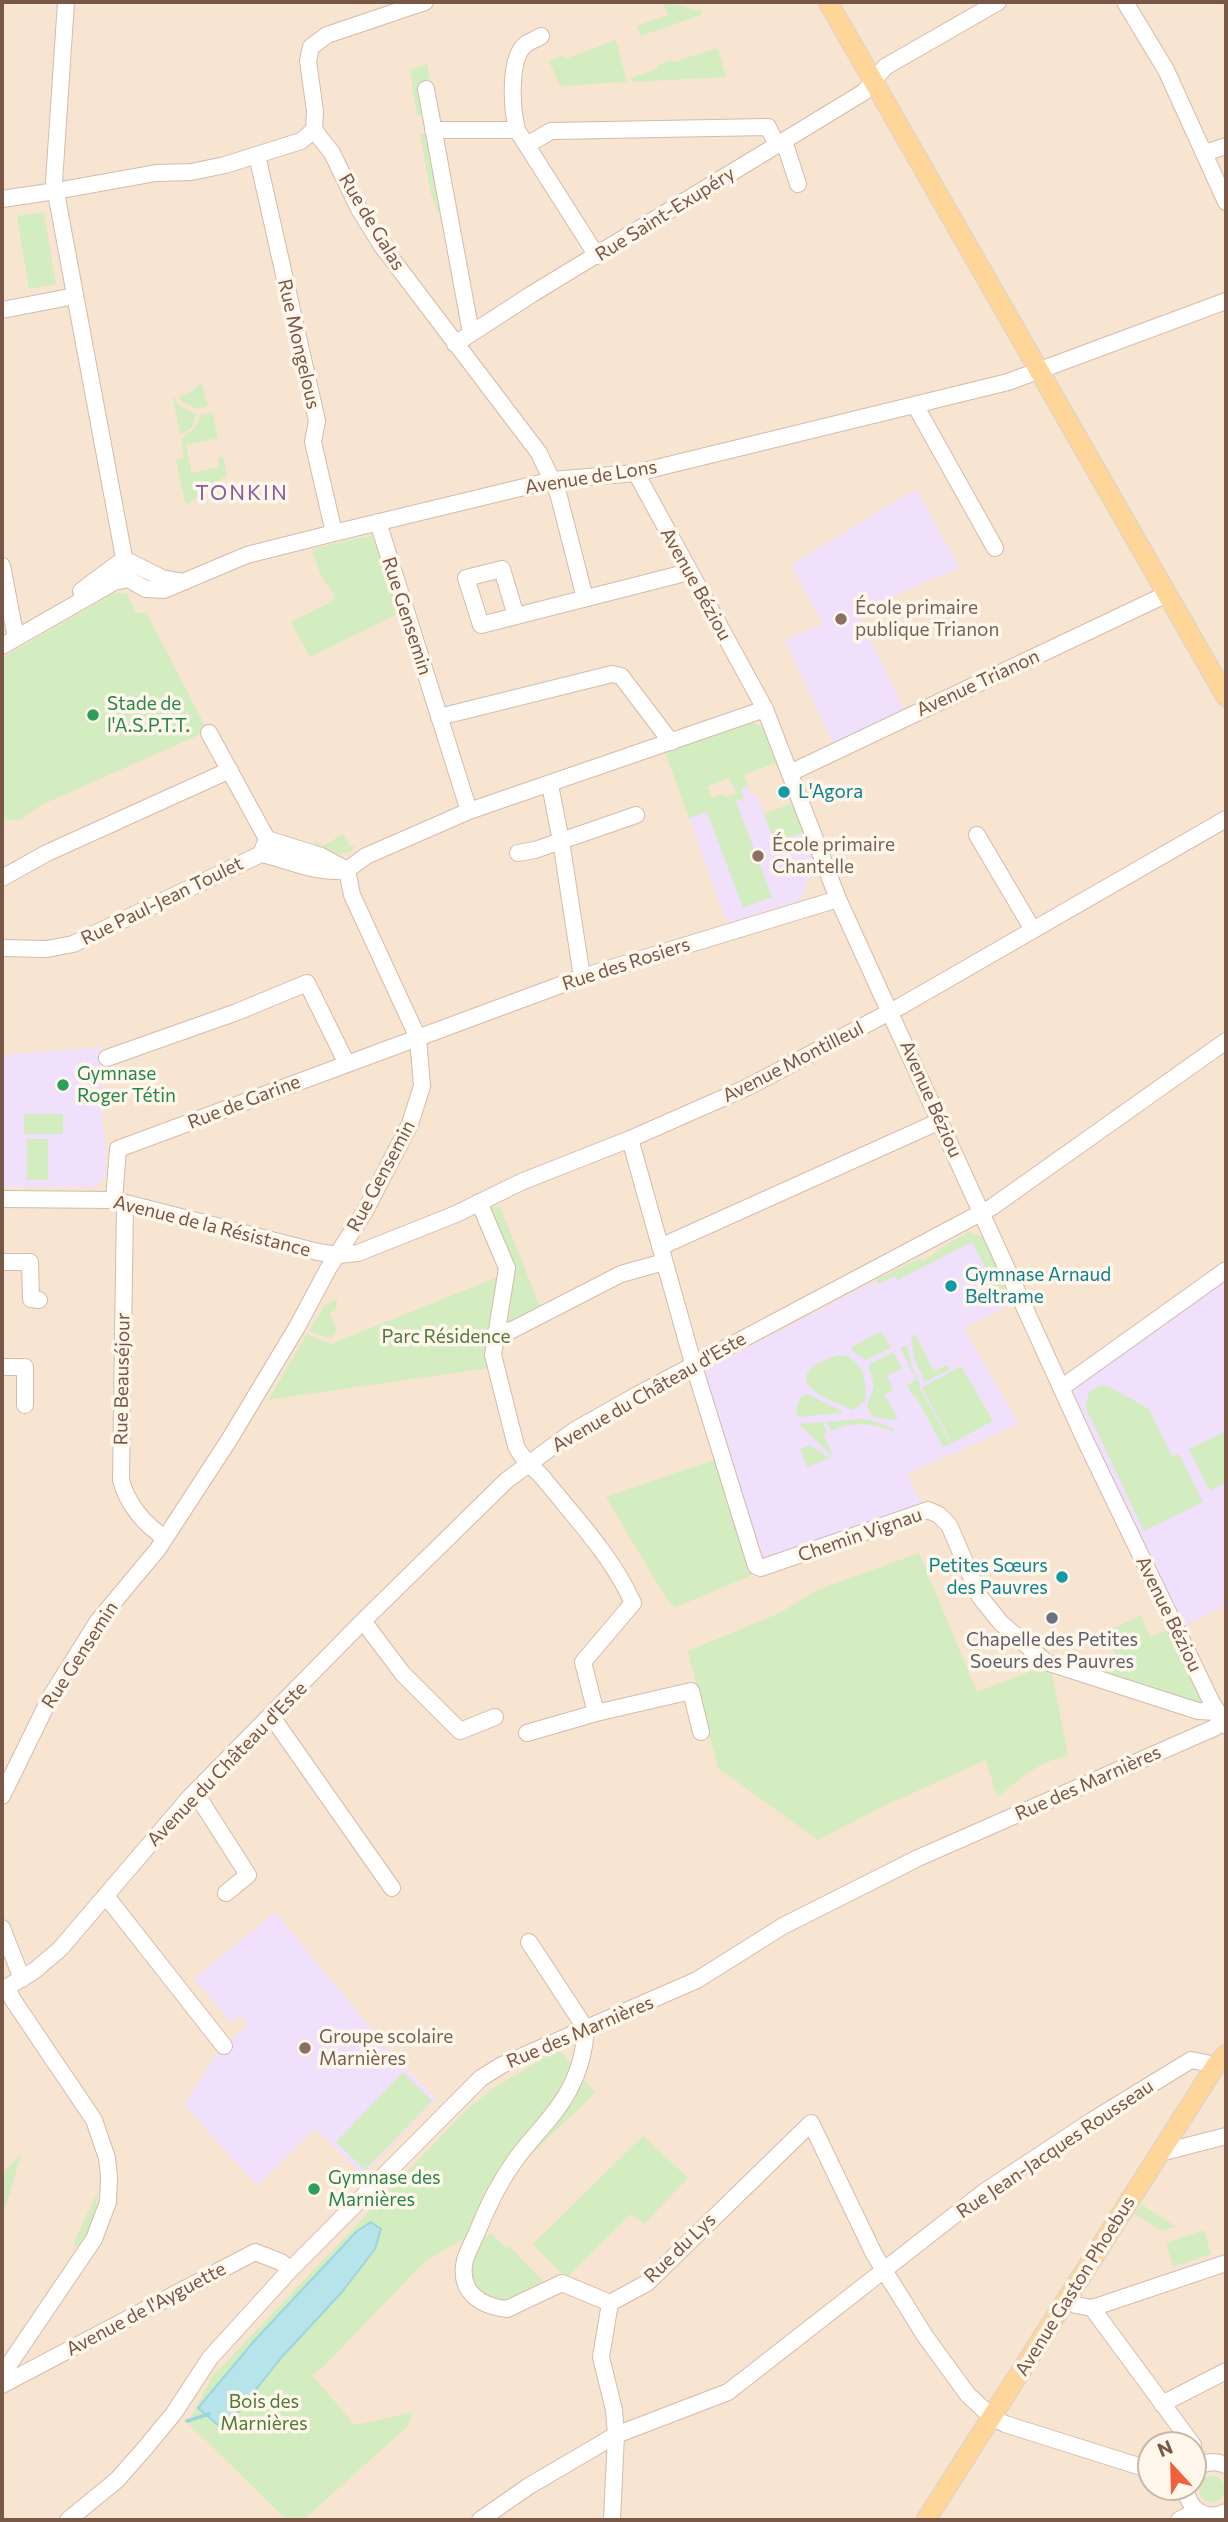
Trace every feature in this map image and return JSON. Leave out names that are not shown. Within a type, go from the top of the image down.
[{"type":"main road","points":[[828,2],[1226,696]]},
{"type":"main road","name":"Avenue Gaston Phoebus","points":[[926,2520],[1221,2059]]},
{"type":"street","points":[[2,566],[9,642],[114,582],[128,579],[54,182],[66,2]]},
{"type":"street","points":[[2,199],[156,173],[191,172],[225,165],[301,141],[314,130],[315,111],[308,61],[311,47],[327,35],[425,2]]},
{"type":"street","name":"Rue Saint-Exupéry","points":[[455,344],[864,92],[885,67],[998,2]]},
{"type":"street","points":[[1125,2],[1166,70],[1226,202]]},
{"type":"street","points":[[541,36],[525,44],[514,61],[514,117],[517,130],[597,256]]},
{"type":"street","points":[[426,89],[471,332]]},
{"type":"street","points":[[527,145],[551,131],[768,127],[781,143],[798,184]]},
{"type":"street","name":"Rue de Galas","points":[[314,130],[332,153],[359,209],[382,246],[539,453],[552,480],[584,598]]},
{"type":"street","points":[[433,130],[517,130]]},
{"type":"street","points":[[1204,153],[1226,146]]},
{"type":"street","name":"Rue Mongelous","points":[[257,155],[317,421],[313,442],[334,533]]},
{"type":"street","points":[[2,310],[75,296]]},
{"type":"street","name":"Avenue de Lons","points":[[128,579],[146,589],[164,590],[247,555],[378,522],[552,480],[636,473],[1008,383],[1226,301]]},
{"type":"street","points":[[915,405],[995,548]]},
{"type":"street","name":"Avenue Béziou","points":[[636,473],[765,709],[838,899],[889,1012],[1061,1388],[1222,1713]]},
{"type":"street","name":"Rue Gensemin","points":[[378,522],[469,811]]},
{"type":"street","points":[[124,559],[162,578],[186,582]]},
{"type":"street","points":[[31,628],[124,559]]},
{"type":"street","points":[[516,616],[689,572]]},
{"type":"street","name":"Avenue Trianon","points":[[790,773],[1167,594]]},
{"type":"street","points":[[439,717],[612,674],[621,676],[671,741]]},
{"type":"street","points":[[209,733],[230,770],[264,846],[335,862],[347,870],[366,856],[469,811],[765,709]]},
{"type":"street","points":[[2,878],[47,853],[230,770]]},
{"type":"street","points":[[550,785],[582,977]]},
{"type":"street","points":[[518,853],[636,815]]},
{"type":"street","name":"Avenue Montilleul","points":[[338,1255],[358,1253],[456,1214],[521,1182],[630,1139],[748,1087],[889,1012],[1226,820]]},
{"type":"street","points":[[977,835],[1032,930]]},
{"type":"street","name":"Rue Paul-Jean Toulet","points":[[2,948],[47,949],[73,944],[264,846]]},
{"type":"street","name":"Rue Gensemin","points":[[2,1796],[51,1696],[98,1621],[165,1538],[248,1409],[365,1211],[410,1124],[422,1086],[418,1038],[352,895],[347,870]]},
{"type":"street","name":"Rue des Rosiers","points":[[418,1038],[582,977],[838,899]]},
{"type":"street","points":[[107,1058],[237,1012],[307,983],[347,1064]]},
{"type":"street","name":"Rue de Garine","points":[[119,1201],[118,1149],[418,1038]]},
{"type":"street","name":"Avenue du Château d'Este","points":[[4,1989],[22,1979],[60,1949],[195,1792],[272,1717],[363,1621],[528,1463],[575,1430],[693,1363],[982,1213],[1226,1041]]},
{"type":"street","points":[[496,1332],[512,1330],[621,1274],[940,1121]]},
{"type":"street","points":[[630,1139],[693,1363]]},
{"type":"street","name":"Avenue de la Résistance","points":[[2,1199],[119,1201],[338,1255]]},
{"type":"street","name":"Rue Beauséjour","points":[[119,1201],[121,1480],[136,1510],[150,1529],[165,1538]]},
{"type":"street","points":[[479,1202],[507,1273],[493,1355],[516,1446],[520,1456],[603,1551],[622,1578],[633,1603],[583,1662],[596,1713]]},
{"type":"street","points":[[2,1262],[30,1262],[31,1299],[39,1300]]},
{"type":"street","points":[[1061,1388],[1226,1270]]},
{"type":"street","name":"Chemin Vignau","points":[[693,1363],[756,1566],[761,1568],[928,1510],[939,1515],[949,1525],[980,1597],[1001,1623],[1046,1662],[1198,1711],[1222,1713]]},
{"type":"street","points":[[2,1367],[25,1367],[25,1405]]},
{"type":"street","points":[[363,1621],[403,1674],[460,1731],[495,1717]]},
{"type":"street","points":[[527,1734],[596,1713],[691,1690],[701,1732]]},
{"type":"street","name":"Rue des Marnières","points":[[68,2520],[117,2480],[174,2413],[210,2358],[290,2270],[481,2078],[502,2065],[697,1980],[783,1926],[918,1858],[1214,1728],[1222,1713]]},
{"type":"street","points":[[272,1717],[392,1888]]},
{"type":"street","points":[[195,1792],[248,1875],[226,1893]]},
{"type":"street","points":[[106,1896],[224,2046]]},
{"type":"street","points":[[2,1928],[22,1979]]},
{"type":"street","points":[[529,1942],[586,2029],[584,2056],[568,2093],[500,2183],[467,2255],[464,2272],[474,2297],[480,2303],[497,2308],[507,2309],[562,2283],[610,2303],[601,2357],[614,2410],[616,2435],[612,2520]]},
{"type":"street","points":[[2,2375],[94,2239],[108,2203],[109,2177],[107,2158],[94,2119],[4,1989]]},
{"type":"street","name":"Rue Jean-Jacques Rousseau","points":[[480,2520],[529,2486],[616,2435],[728,2392],[984,2192],[1102,2114],[1191,2060],[1221,2059]]},
{"type":"street","name":"Rue du Lys","points":[[610,2303],[647,2283],[811,2123],[884,2271]]},
{"type":"street","points":[[1160,2153],[1226,2136]]},
{"type":"street","name":"Avenue de l'Ayguette","points":[[2,2385],[255,2252],[281,2262],[290,2270]]},
{"type":"street","points":[[1068,2300],[1076,2305],[1092,2308],[1226,2263]]},
{"type":"street","points":[[884,2271],[950,2372],[968,2395],[992,2417],[1006,2425],[1137,2466]]},
{"type":"street","points":[[1092,2308],[1183,2431]]},
{"type":"street","points":[[1163,2404],[1226,2371]]},
{"type":"street","points":[[1207,2464],[1212,2462],[1226,2465]]},
{"type":"street","points":[[1189,2501],[1197,2511],[1213,2516],[1226,2512]]},
{"type":"street","points":[[1180,2520],[1197,2511]]},
{"type":"shaded area","points":[[2,2],[1226,2],[1226,2520],[2,2520]]},
{"type":"shaded area","name":"École primaire publique Trianon","points":[[916,489],[960,568],[857,611],[904,710],[833,744],[785,640],[823,624],[791,565]]},
{"type":"shaded area","name":"École primaire Chantelle","points":[[748,786],[751,796],[756,794],[775,843],[804,832],[821,876],[805,880],[807,886],[800,900],[727,923],[689,818],[744,798],[741,789]]},
{"type":"shaded area","points":[[103,1047],[102,1123],[106,1145],[106,1176],[95,1187],[2,1187],[2,1055]]},
{"type":"shaded area","points":[[969,1232],[983,1237],[1014,1306],[964,1328],[1019,1424],[907,1474],[924,1509],[757,1561],[700,1372],[918,1259],[924,1261]]},
{"type":"shaded area","points":[[1226,1281],[1226,1605],[1182,1627],[1073,1396],[1075,1389]]},
{"type":"shaded area","name":"Groupe scolaire Marnières","points":[[275,1912],[393,2055],[436,2099],[363,2175],[315,2129],[257,2186],[184,2105],[220,2049],[248,2025],[240,2016],[232,2023],[194,1979]]},
{"type":"green space","points":[[663,2],[702,11],[701,15],[641,36],[637,26],[668,15]]},
{"type":"green space","points":[[616,40],[627,82],[560,86],[549,61],[563,56],[565,59]]},
{"type":"green space","points":[[718,48],[726,77],[632,82],[631,78],[658,69],[657,65]]},
{"type":"green space","points":[[427,64],[430,82],[419,84],[422,110],[426,114],[417,116],[410,70]]},
{"type":"green space","points":[[426,133],[443,213],[439,214],[431,195],[420,134]]},
{"type":"green space","points":[[44,212],[56,284],[29,289],[17,216]]},
{"type":"green space","points":[[202,383],[208,406],[197,409],[181,401],[179,396],[190,393]]},
{"type":"green space","points":[[173,398],[179,406],[196,414],[192,427],[180,435]]},
{"type":"green space","points":[[212,412],[218,438],[186,445],[192,473],[219,467],[218,458],[223,457],[227,475],[186,505],[176,460],[184,458],[181,439],[196,427],[200,415]]},
{"type":"green space","points":[[372,535],[400,613],[310,657],[291,622],[331,602],[335,595],[321,576],[312,549]]},
{"type":"green space","name":"Stade de l'A.S.P.T.T.","points":[[113,593],[127,594],[136,613],[146,612],[205,726],[201,734],[41,805],[20,820],[2,820],[2,658]]},
{"type":"green space","points":[[752,723],[763,727],[777,762],[744,775],[748,786],[741,789],[744,798],[736,801],[772,897],[743,908],[707,812],[689,818],[665,752]],"holes":[[[729,778],[737,793],[712,798],[708,786]]]},
{"type":"green space","points":[[793,803],[804,832],[775,843],[764,814]]},
{"type":"green space","points":[[343,834],[350,847],[355,845],[352,851],[340,854],[315,848],[315,838],[321,847]]},
{"type":"green space","points":[[24,1114],[63,1114],[63,1134],[24,1134]]},
{"type":"green space","points":[[27,1139],[48,1139],[48,1180],[27,1180]]},
{"type":"green space","points":[[494,1206],[500,1207],[541,1309],[505,1326],[511,1274],[488,1211]]},
{"type":"green space","points":[[969,1232],[983,1237],[1008,1292],[1000,1296],[972,1242],[898,1280],[895,1276],[878,1284],[876,1280],[918,1259],[924,1261]]},
{"type":"green space","name":"Parc Résidence","points":[[500,1276],[485,1350],[489,1368],[268,1400],[307,1334],[331,1344]]},
{"type":"green space","points":[[337,1299],[336,1310],[330,1313],[337,1331],[331,1339],[309,1331],[325,1305]]},
{"type":"green space","points":[[881,1331],[891,1348],[866,1360],[852,1351],[852,1347]]},
{"type":"green space","points":[[915,1334],[934,1371],[947,1365],[950,1369],[925,1382],[914,1357],[911,1337]]},
{"type":"green space","points":[[900,1347],[908,1347],[911,1365],[921,1386],[919,1387],[951,1444],[943,1447],[907,1385],[916,1380]]},
{"type":"green space","points":[[893,1352],[902,1368],[887,1376],[893,1390],[884,1395],[898,1418],[891,1420],[872,1416],[867,1407],[874,1386],[868,1365]]},
{"type":"green space","points":[[844,1355],[856,1363],[865,1380],[865,1401],[853,1410],[818,1394],[806,1381],[807,1374],[813,1367]]},
{"type":"green space","points":[[961,1366],[993,1421],[952,1443],[922,1388]]},
{"type":"green space","points":[[1100,1385],[1108,1386],[1149,1409],[1172,1456],[1179,1454],[1203,1502],[1144,1531],[1085,1406],[1089,1392]]},
{"type":"green space","points":[[807,1394],[842,1411],[841,1413],[798,1417],[796,1411],[800,1397]]},
{"type":"green space","points":[[871,1420],[894,1429],[894,1432],[862,1424],[831,1431],[826,1422]]},
{"type":"green space","points":[[823,1422],[827,1432],[824,1435],[834,1458],[799,1424]]},
{"type":"green space","points":[[1226,1431],[1226,1482],[1210,1491],[1189,1449]]},
{"type":"green space","points":[[810,1445],[830,1458],[807,1467],[800,1449]]},
{"type":"green space","points":[[717,1459],[752,1575],[676,1607],[663,1593],[606,1497]]},
{"type":"green space","points":[[919,1553],[977,1692],[1042,1667],[1051,1668],[1068,1756],[1039,1766],[997,1797],[986,1760],[884,1806],[818,1840],[718,1768],[688,1651],[782,1612],[815,1591]]},
{"type":"green space","points":[[1141,1615],[1150,1637],[1167,1630],[1203,1705],[1063,1665],[1066,1657],[1088,1665],[1115,1654],[1109,1639],[1114,1628]]},
{"type":"green space","name":"Bois des Marnières","points":[[559,2049],[574,2069],[472,2234],[425,2261],[323,2367],[312,2375],[356,2425],[413,2412],[408,2426],[303,2520],[287,2520],[188,2423],[212,2377],[464,2112],[494,2088]]},
{"type":"green space","points":[[403,2072],[432,2101],[365,2170],[336,2142]]},
{"type":"green space","points":[[584,2079],[595,2093],[531,2154],[529,2152]]},
{"type":"green space","points":[[643,2136],[688,2178],[644,2224],[631,2214],[566,2278],[533,2244]]},
{"type":"green space","points":[[21,2155],[7,2203],[2,2211],[2,2173]]},
{"type":"green space","points":[[98,2191],[95,2219],[82,2249],[74,2242]]},
{"type":"green space","points":[[1141,2204],[1175,2226],[1162,2231],[1135,2214]]},
{"type":"green space","points":[[1204,2230],[1211,2254],[1173,2267],[1166,2243]]},
{"type":"green space","points":[[491,2233],[506,2248],[509,2246],[543,2281],[503,2301],[484,2297],[471,2280],[471,2255],[477,2245]]},
{"type":"green space","points":[[1207,2477],[1217,2477],[1224,2484],[1221,2498],[1207,2501]]},
{"type":"water","points":[[371,2222],[381,2229],[375,2249],[342,2292],[280,2359],[224,2430],[198,2408],[255,2340],[357,2231]]},
{"type":"waterway","points":[[187,2421],[209,2414]]},
{"type":"place","name":"École primaire publique Trianon","points":[[841,619]]},
{"type":"place","name":"Stade de l'A.S.P.T.T.","points":[[93,715]]},
{"type":"place","name":"L'Agora","points":[[784,792]]},
{"type":"place","name":"École primaire Chantelle","points":[[758,856]]},
{"type":"place","name":"Gymnase Roger Tétin","points":[[63,1085]]},
{"type":"place","name":"Gymnase Arnaud Beltrame","points":[[951,1286]]},
{"type":"place","name":"Petites Sœurs des Pauvres","points":[[1062,1577]]},
{"type":"place","name":"Chapelle des Petites Soeurs des Pauvres","points":[[1052,1618]]},
{"type":"place","name":"Groupe scolaire Marnières","points":[[305,2048]]},
{"type":"place","name":"Gymnase des Marnières","points":[[314,2189]]},
{"type":"district","name":"TONKIN","points":[[242,493]]}]
